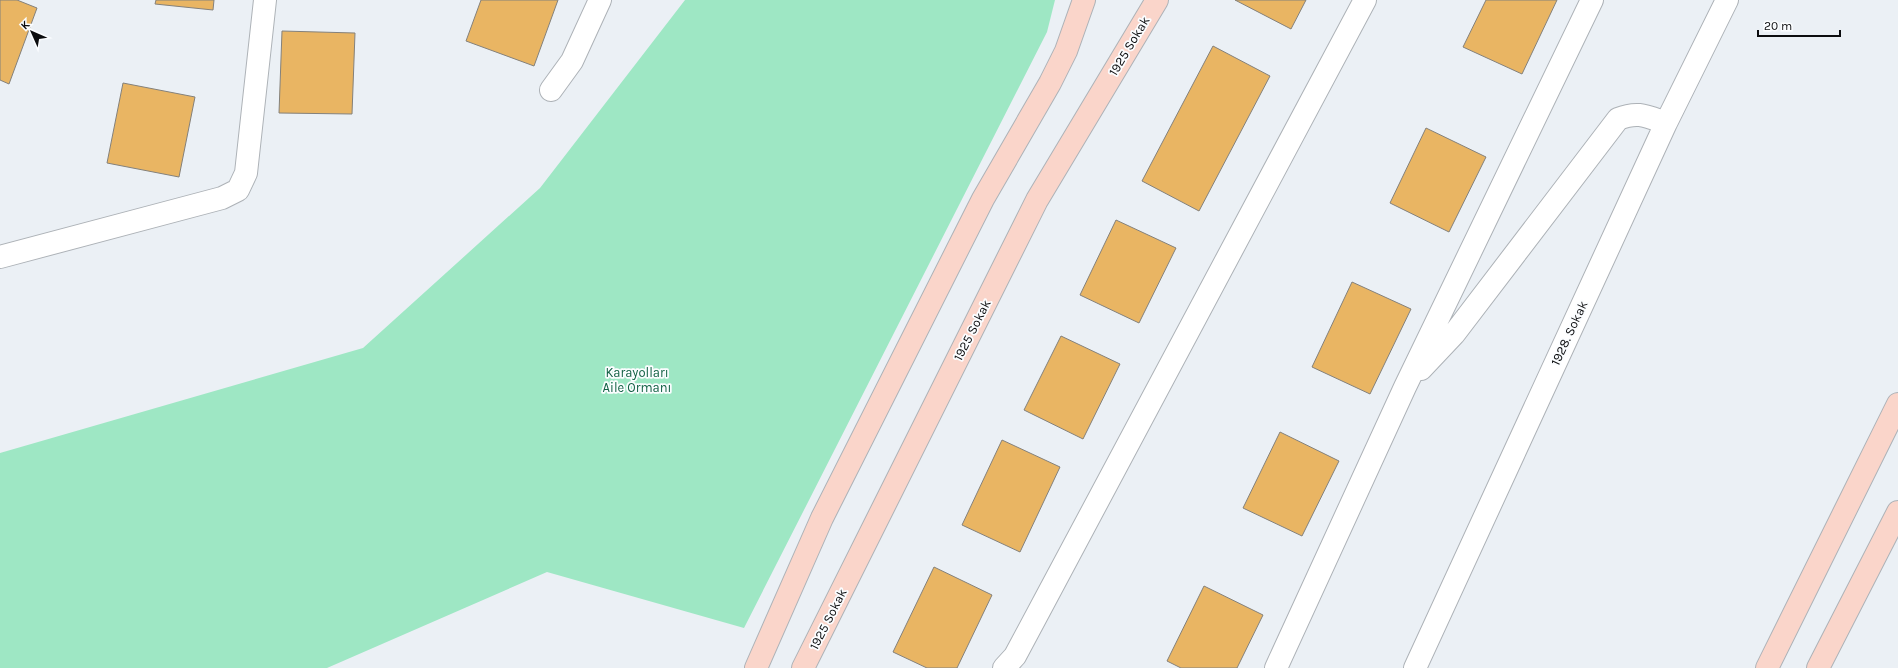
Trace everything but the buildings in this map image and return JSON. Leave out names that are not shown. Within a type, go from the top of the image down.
[{"type":"main road","points":[[755,666],[822,518],[983,199],[1050,83],[1066,50],[1084,0]]},
{"type":"main road","name":"1925 Sokak","points":[[803,668],[1037,200],[1157,0]]},
{"type":"main road","points":[[1767,668],[1898,404]]},
{"type":"main road","points":[[1818,668],[1898,512]]},
{"type":"street","points":[[0,257],[222,198],[238,190],[246,173],[265,0]]},
{"type":"street","points":[[551,90],[572,61],[600,0]]},
{"type":"street","points":[[1004,668],[1015,656],[1365,0]]},
{"type":"street","points":[[1276,668],[1405,387],[1592,0]]},
{"type":"street","name":"1928. Sokak","points":[[1415,668],[1666,123],[1727,0]]},
{"type":"street","points":[[1405,387],[1454,334],[1618,120],[1630,114],[1648,116],[1666,123]]},
{"type":"green space","name":"Karayolları Aile Ormanı","points":[[685,0],[1055,0],[1047,32],[744,628],[547,572],[327,668],[0,668],[0,453],[363,348],[540,188]]}]
